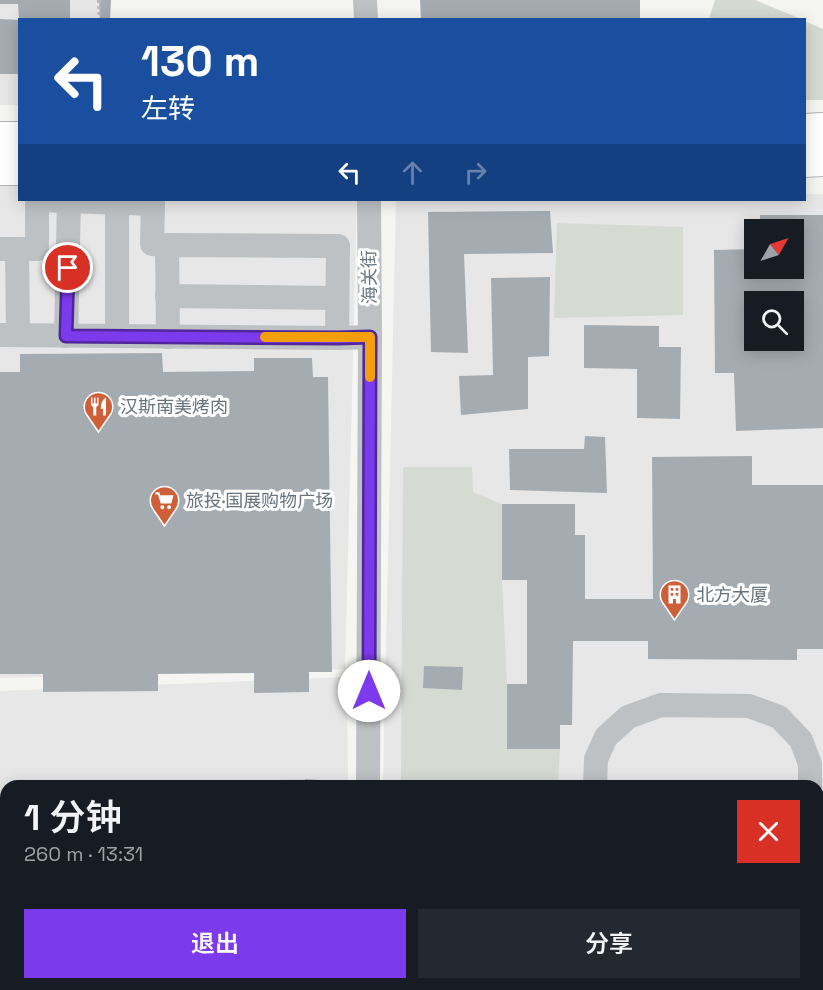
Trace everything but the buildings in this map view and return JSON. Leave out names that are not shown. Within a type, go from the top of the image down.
[{"type":"main road","points":[[806,130],[823,129]]},
{"type":"main road","points":[[0,138],[18,138]]},
{"type":"main road","points":[[806,160],[823,160]]},
{"type":"main road","points":[[0,169],[18,169]]},
{"type":"street","points":[[365,0],[366,18]]},
{"type":"street","points":[[37,201],[38,249],[8,249],[9,335],[370,337]]},
{"type":"street","points":[[93,201],[153,204],[152,244],[338,246],[338,338]]},
{"type":"street","points":[[66,336],[93,201]]},
{"type":"street","points":[[93,201],[117,336]]},
{"type":"street","name":"海关街","points":[[368,780],[369,201]]},
{"type":"street","points":[[166,245],[168,336]]},
{"type":"street","points":[[167,296],[338,298]]},
{"type":"street","points":[[595,780],[596,759],[606,737],[628,717],[661,705],[749,706],[779,717],[801,740],[810,764],[810,780]]},
{"type":"path","points":[[99,0],[100,18]]},
{"type":"shaded area","points":[[0,0],[99,0],[100,18],[18,18],[18,105],[0,105]]},
{"type":"shaded area","points":[[715,0],[755,0],[799,18],[709,18]]},
{"type":"shaded area","points":[[806,22],[823,29],[823,100],[806,100]]},
{"type":"shaded area","name":"旅投·国展购物广场","points":[[0,180],[18,180],[18,201],[357,201],[345,669],[0,678]]},
{"type":"shaded area","points":[[806,194],[823,194],[823,780],[383,780],[396,201],[806,201]]},
{"type":"shaded area","points":[[557,223],[683,227],[683,315],[554,318]]},
{"type":"shaded area","points":[[403,467],[472,467],[473,492],[502,504],[507,749],[560,749],[558,780],[401,780]]},
{"type":"shaded area","points":[[347,677],[348,780],[0,780],[0,691]]},
{"type":"slow traffic","points":[[265,337],[370,337],[370,377]]},
{"type":"place","name":"汉斯南美烤肉","points":[[99,432]]},
{"type":"place","name":"旅投·国展购物广场","points":[[165,526]]},
{"type":"place","name":"北方大厦","points":[[675,620]]},
{"type":"route","points":[[68,268],[66,336],[370,337],[369,691]]}]
